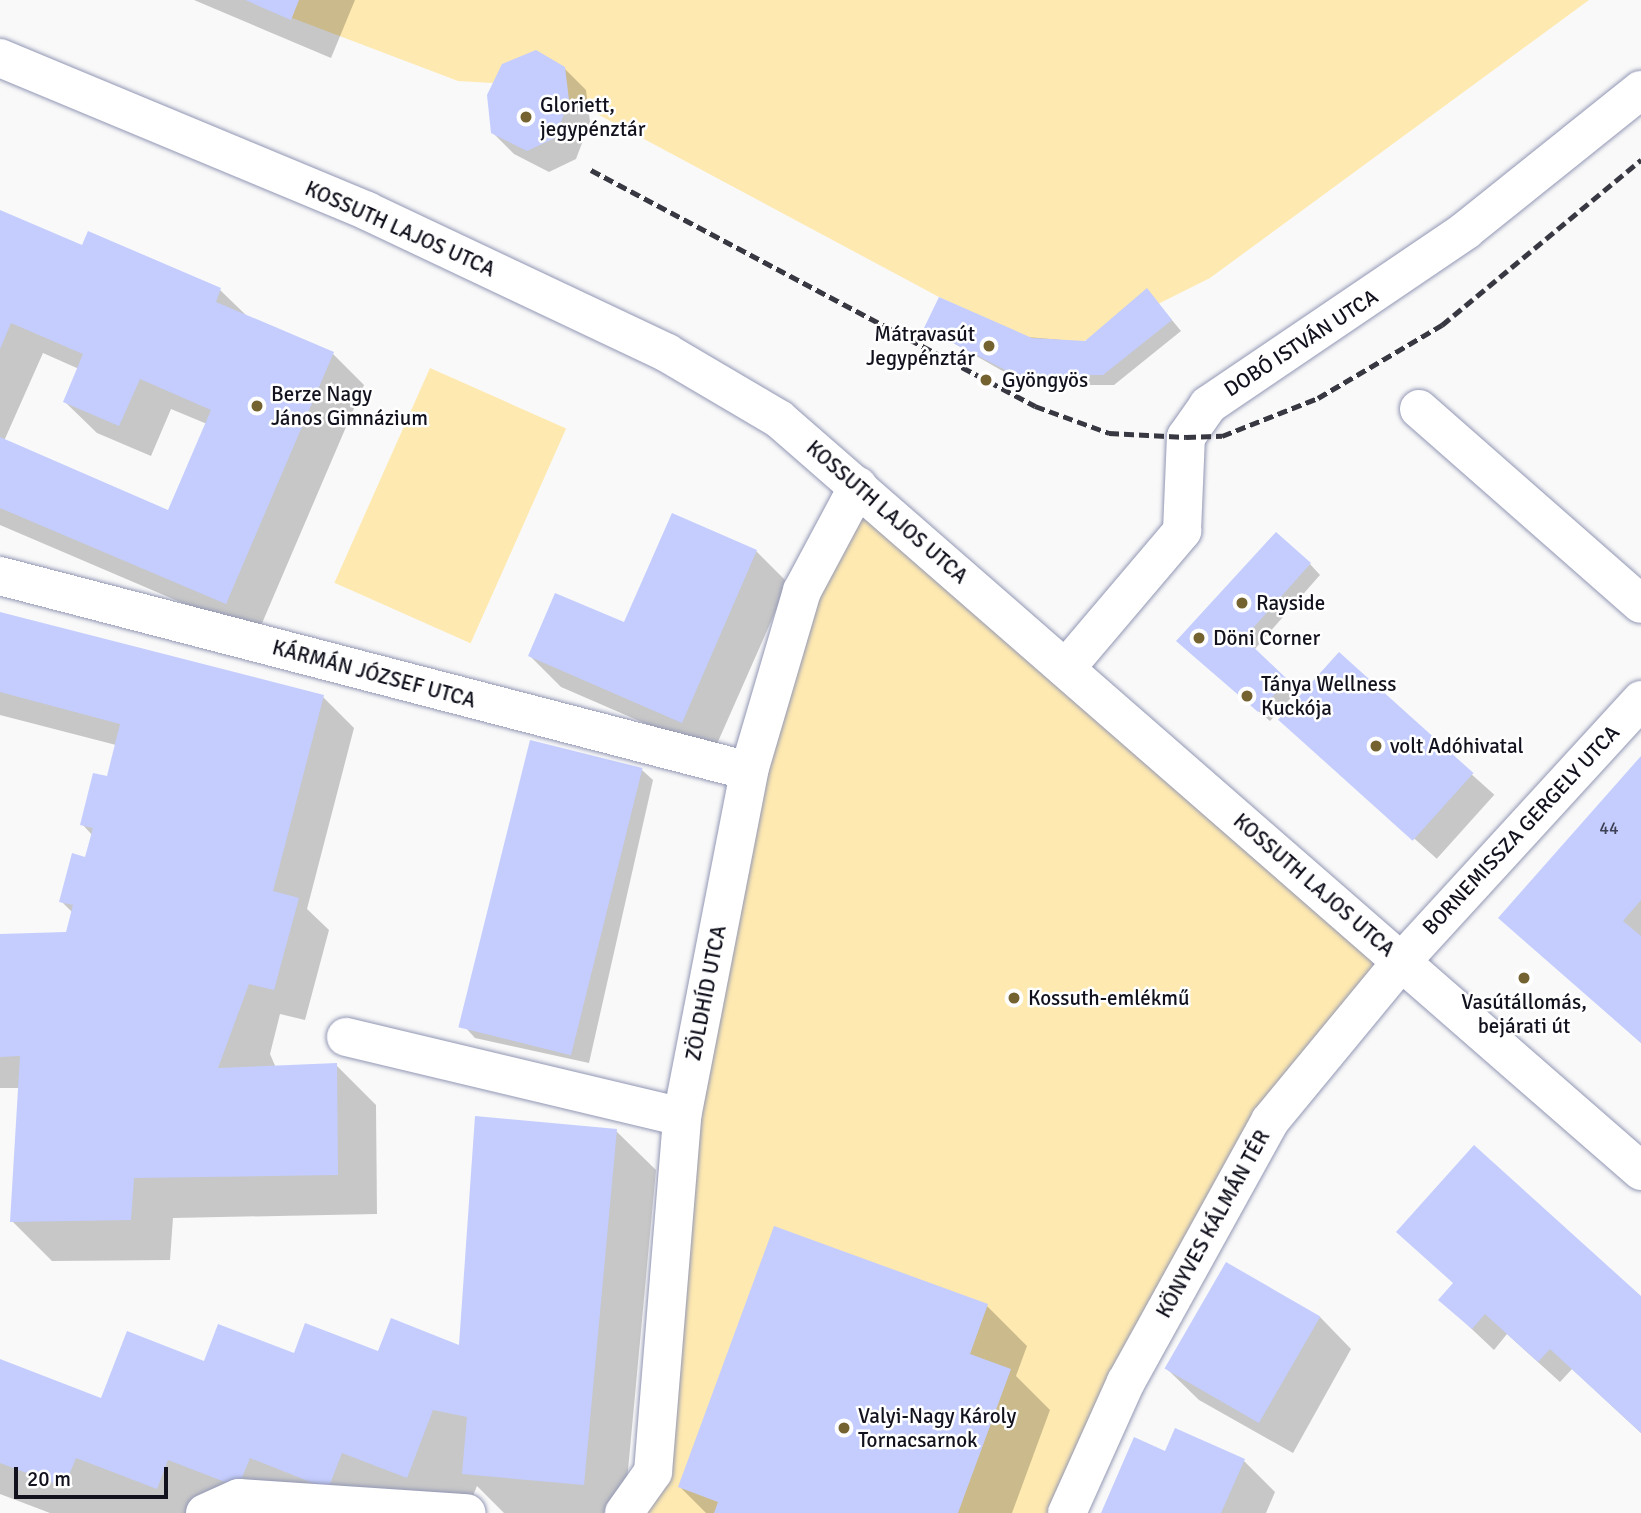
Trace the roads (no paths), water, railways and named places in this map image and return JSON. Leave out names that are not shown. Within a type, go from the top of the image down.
[{"type":"street","name":"KOSSUTH LAJOS UTCA","points":[[0,58],[367,211],[667,354],[779,419],[1641,1171]]},
{"type":"street","name":"DOBÓ ISTVÁN UTCA","points":[[1066,668],[1182,531],[1186,437],[1208,405],[1465,230],[1641,90]]},
{"type":"street","points":[[1419,409],[1641,604]]},
{"type":"street","name":"ZÖLDHÍD UTCA","points":[[624,1513],[653,1472],[682,1117],[749,771],[802,591],[858,486]]},
{"type":"street","name":"KÁRMÁN JÓZSEF UTCA","points":[[0,576],[749,771]]},
{"type":"street","name":"BORNEMISSZA GERGELY UTCA","points":[[1402,961],[1641,700]]},
{"type":"street","name":"KÖNYVES KÁLMÁN TÉR","points":[[1067,1513],[1126,1382],[1270,1121],[1402,961]]},
{"type":"street","points":[[346,1037],[682,1117]]},
{"type":"street","points":[[205,1513],[239,1499],[467,1513]]},
{"type":"railway","points":[[591,170],[1035,406],[1109,433],[1186,437],[1222,436],[1318,398],[1442,325],[1641,160]]},
{"type":"place","name":"Gloriett, jegypénztár","points":[[526,117]]},
{"type":"place","name":"Mátravasút Jegypénztár","points":[[989,346]]},
{"type":"place","name":"Gyöngyös","points":[[986,380]]},
{"type":"place","name":"Berze Nagy János Gimnázium","points":[[257,406]]},
{"type":"place","name":"Rayside","points":[[1242,603]]},
{"type":"place","name":"Döni Corner","points":[[1199,638]]},
{"type":"place","name":"Tánya Wellness Kuckója","points":[[1247,696]]},
{"type":"place","name":"volt Adóhivatal","points":[[1376,746]]},
{"type":"place","name":"Vasútállomás, bejárati út","points":[[1524,978]]},
{"type":"place","name":"Kossuth-emlékmű","points":[[1014,998]]},
{"type":"place","name":"Valyi-Nagy Károly Tornacsarnok","points":[[844,1428]]}]
